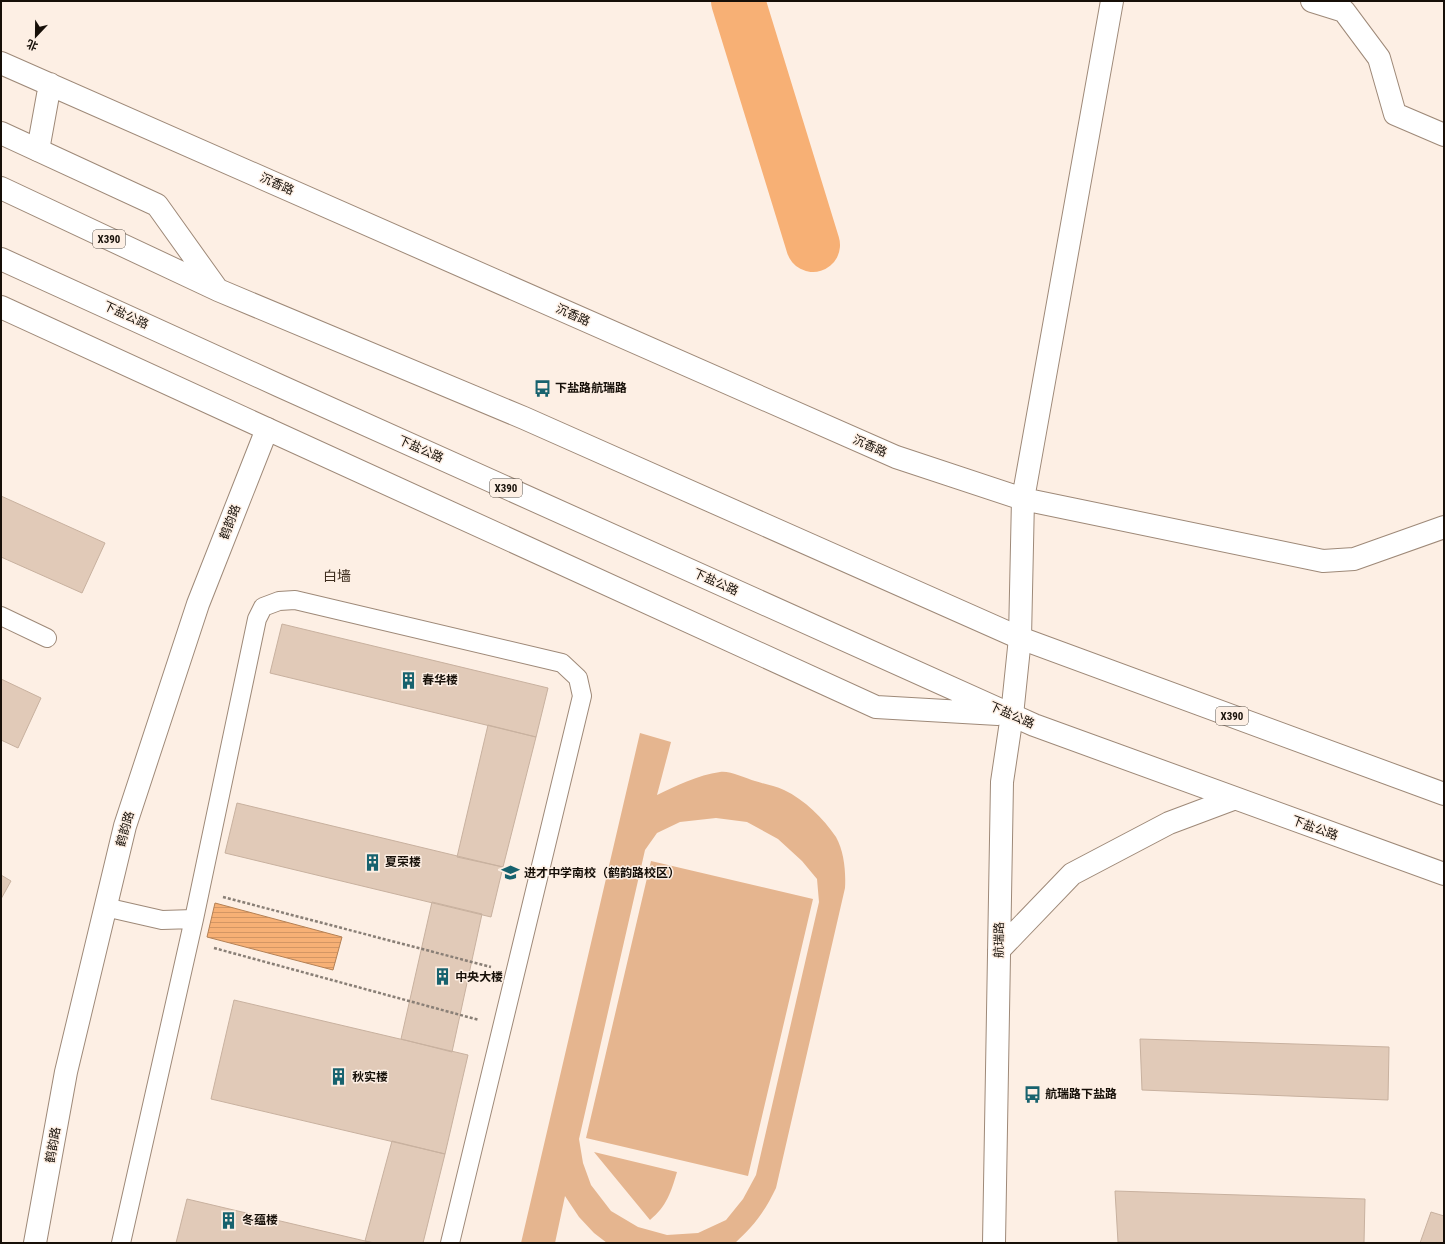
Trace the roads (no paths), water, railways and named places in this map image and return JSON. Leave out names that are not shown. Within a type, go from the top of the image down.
[{"type":"main road","points":[[1020,638],[1023,499],[1112,1]]},
{"type":"main road","points":[[1312,1],[1344,11],[1379,58],[1395,114],[1444,135]]},
{"type":"main road","name":"沉香路","points":[[1,63],[896,458],[1023,499],[1323,561],[1354,559],[1444,527]]},
{"type":"main road","points":[[38,150],[50,84]]},
{"type":"main road","points":[[1,133],[157,205],[218,290]]},
{"type":"main road","name":"X390","points":[[1,188],[218,290],[524,418],[1020,638],[1444,794]]},
{"type":"main road","name":"下盐公路","points":[[1,259],[1042,728],[1444,874]]},
{"type":"main road","points":[[6,308],[267,429],[876,706],[1012,715]]},
{"type":"main road","name":"鹤韵路","points":[[35,1243],[66,1072],[125,826],[198,604],[267,429]]},
{"type":"main road","name":"航瑞路","points":[[994,1243],[1002,782],[1012,715],[1020,638]]},
{"type":"main road","points":[[999,950],[1072,874],[1169,823],[1234,799]]},
{"type":"lane","points":[[121,1243],[194,918],[257,619],[264,607],[279,601],[295,600],[562,663],[578,678],[582,696],[450,1243]]},
{"type":"lane","points":[[1,616],[46,638]]},
{"type":"lane","points":[[105,907],[162,920],[194,918]]},
{"type":"waterway","points":[[738,1],[813,245]]},
{"type":"place","name":"下盐路航瑞路","points":[[542,388]]},
{"type":"place","name":"春华楼","points":[[409,680]]},
{"type":"place","name":"夏荣楼","points":[[372,862]]},
{"type":"place","name":"进才中学南校（鹤韵路校区）","points":[[511,873]]},
{"type":"place","name":"中央大楼","points":[[442,977]]},
{"type":"place","name":"秋实楼","points":[[339,1077]]},
{"type":"place","name":"航瑞路下盐路","points":[[1032,1094]]},
{"type":"place","name":"冬蕴楼","points":[[229,1220]]},
{"type":"district","name":"白墙","points":[[337,576]]}]
